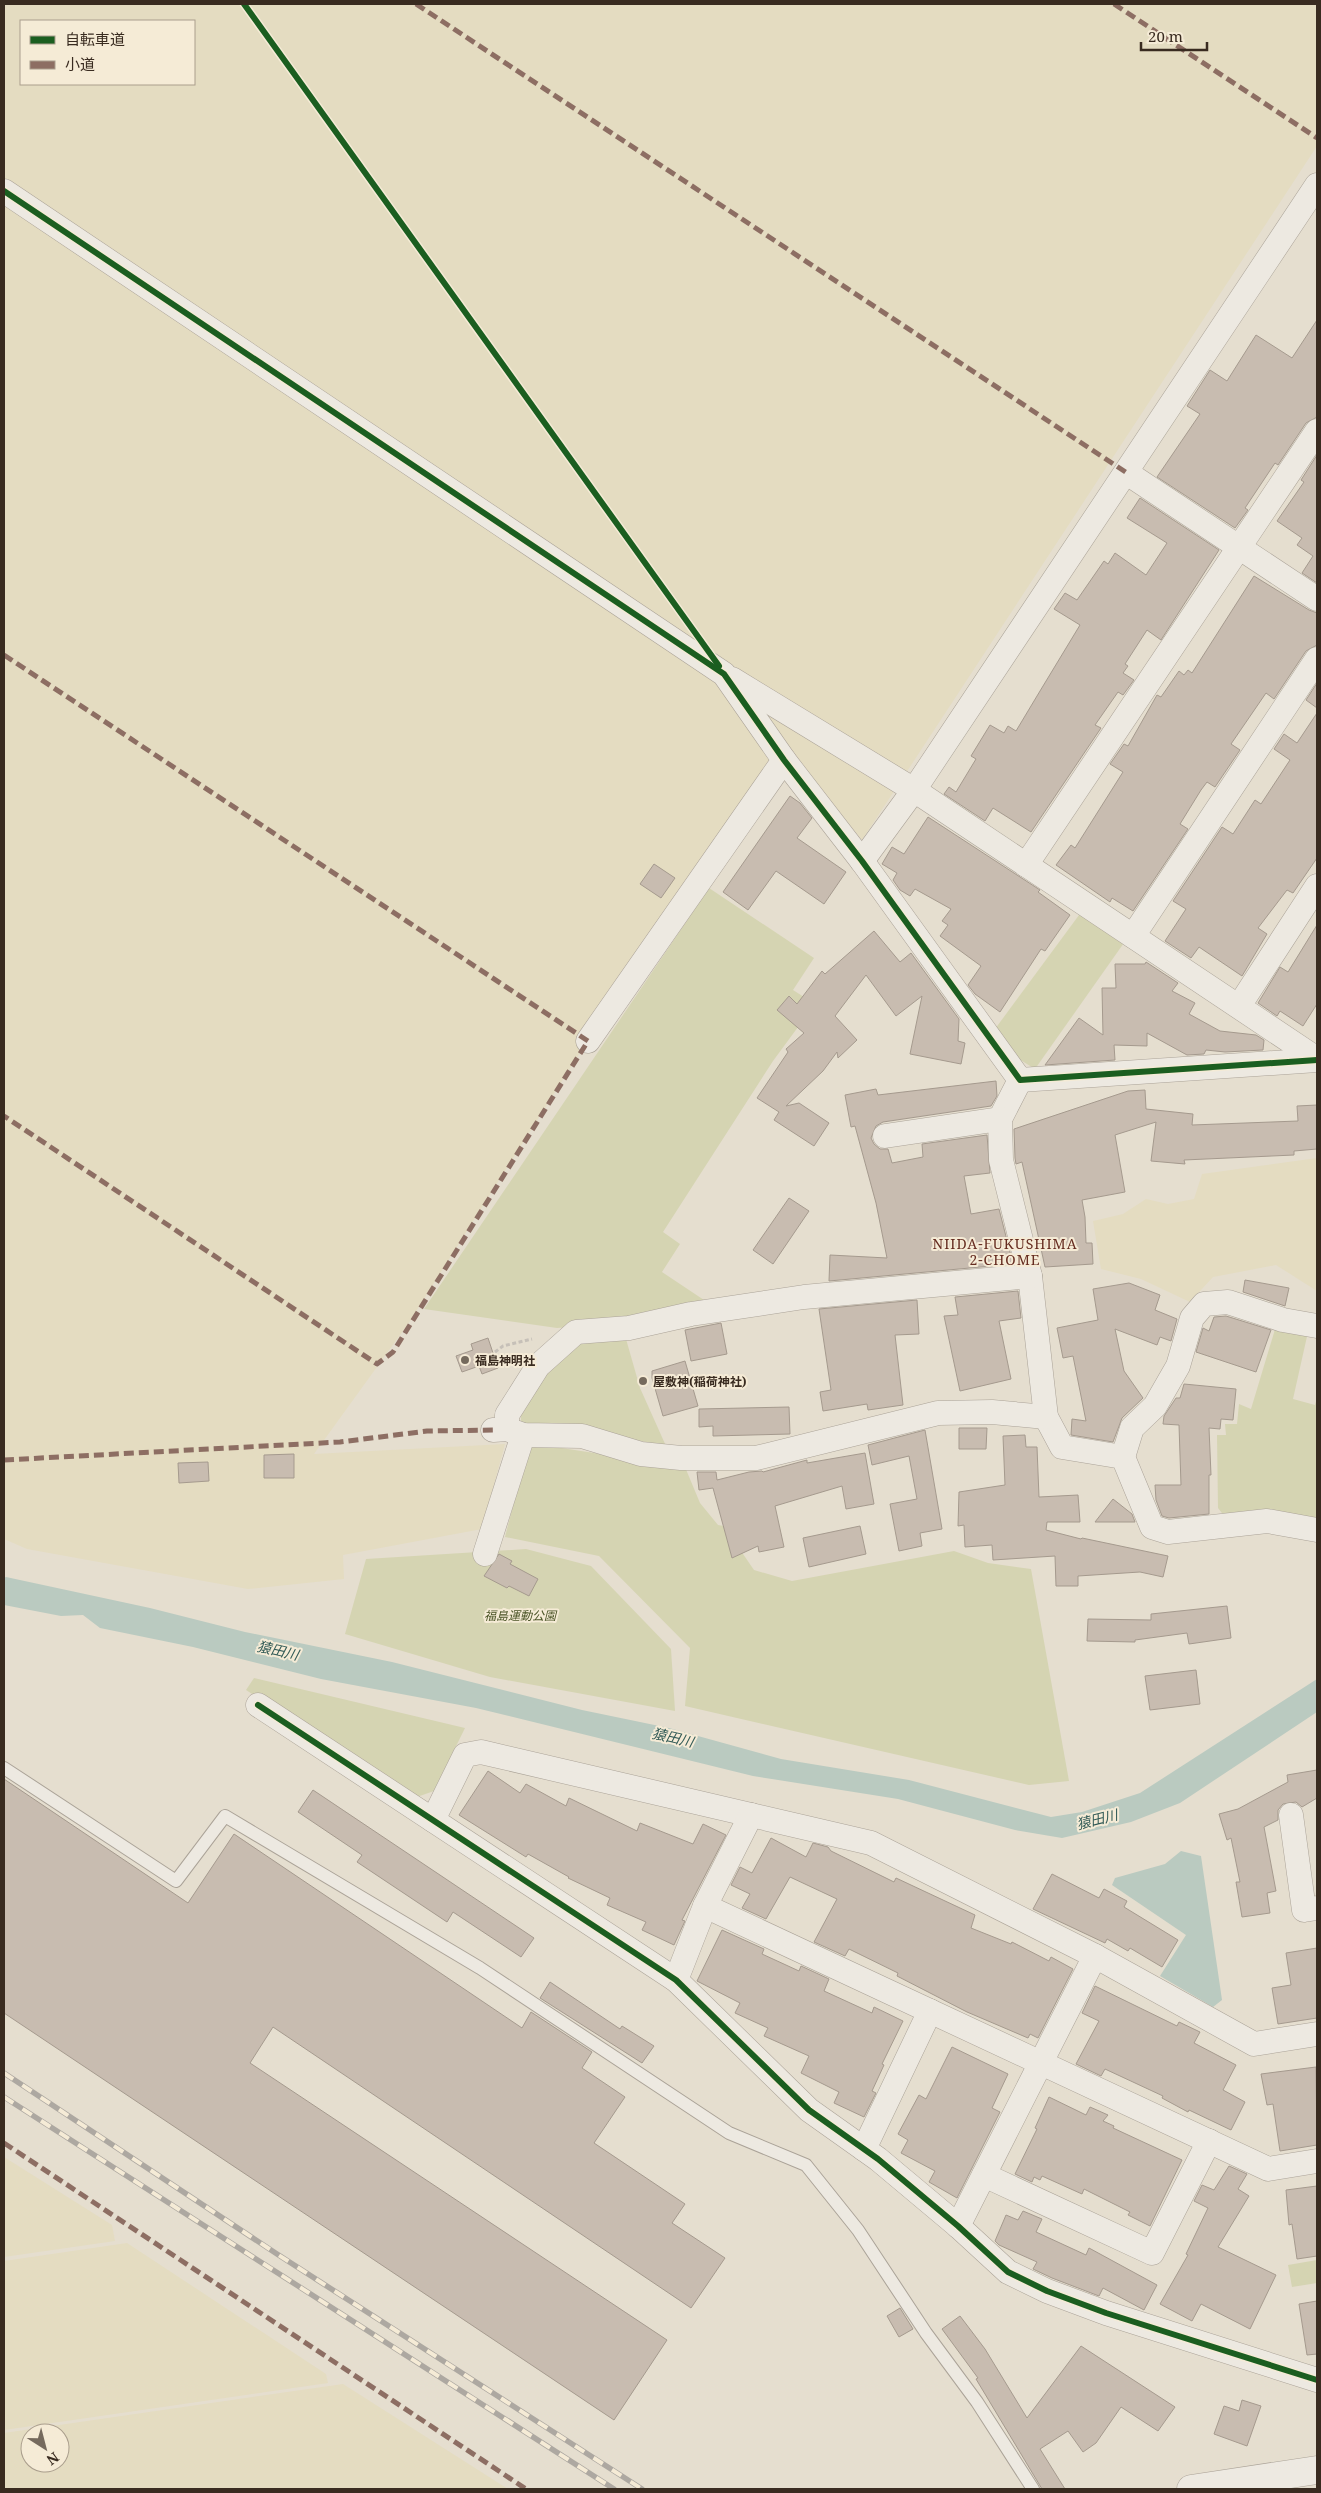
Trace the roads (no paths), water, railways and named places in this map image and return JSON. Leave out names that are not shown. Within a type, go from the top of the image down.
[{"type":"street","points":[[862,861],[914,790],[1317,185]]},
{"type":"street","points":[[4,191],[724,674],[914,790],[1317,1059]]},
{"type":"street","points":[[1026,864],[1317,431]]},
{"type":"street","points":[[1126,473],[1317,599]]},
{"type":"street","points":[[1133,936],[1317,659]]},
{"type":"street","points":[[724,674],[784,760],[862,861],[1020,1080]]},
{"type":"street","points":[[588,1041],[784,760]]},
{"type":"street","points":[[1238,1006],[1317,886]]},
{"type":"street","points":[[1020,1080],[1317,1059]]},
{"type":"street","points":[[1020,1080],[1000,1119],[1001,1160],[1030,1276],[1046,1417],[1062,1446],[1123,1457]]},
{"type":"street","points":[[885,1136],[1000,1119]]},
{"type":"street","points":[[485,1554],[508,1431],[507,1415],[538,1366],[576,1332],[629,1328],[691,1314],[804,1297],[1030,1276]]},
{"type":"street","points":[[1317,1326],[1283,1320],[1228,1302],[1204,1304],[1192,1318],[1178,1366],[1155,1406],[1132,1428],[1123,1457],[1152,1527],[1168,1532],[1267,1522],[1317,1530]]},
{"type":"street","points":[[508,1431],[582,1436],[641,1454],[682,1458],[756,1458],[938,1413],[992,1412],[1046,1417]]},
{"type":"street","points":[[258,1706],[676,1980],[808,2110],[864,2149],[958,2226],[1008,2272],[1047,2291],[1106,2313],[1317,2380]]},
{"type":"street","points":[[433,1820],[465,1755],[481,1752],[871,1843],[1095,1956],[1254,2044],[1317,2034]]},
{"type":"street","points":[[676,1980],[705,1906],[751,1815]]},
{"type":"street","points":[[1291,1815],[1304,1910],[1317,1908]]},
{"type":"street","points":[[705,1906],[1268,2169],[1317,2161]]},
{"type":"street","points":[[958,2226],[1095,1956]]},
{"type":"street","points":[[864,2149],[930,2011]]},
{"type":"street","points":[[984,2175],[1152,2252],[1209,2142]]},
{"type":"street","points":[[1191,2489],[1317,2470]]},
{"type":"lane","points":[[4,1768],[176,1881],[225,1816],[480,1968],[729,2134],[806,2165],[858,2230],[926,2332],[977,2402],[1033,2489]]},
{"type":"water","name":"猿田川","points":[[4,1578],[150,1608],[245,1632],[392,1662],[582,1710],[669,1728],[781,1759],[909,1780],[1051,1817],[1082,1812],[1140,1793],[1317,1679],[1317,1712],[1180,1803],[1131,1822],[1062,1838],[1015,1830],[898,1799],[753,1776],[476,1708],[321,1679],[193,1647],[100,1628],[83,1615],[61,1616],[4,1605]]},
{"type":"water","points":[[1181,1851],[1201,1856],[1222,2000],[1213,2007],[1160,1976],[1186,1935],[1112,1885],[1115,1878],[1165,1864]]},
{"type":"railway","points":[[4,2073],[277,2254],[642,2489]]},
{"type":"railway","points":[[4,2097],[614,2489]]},
{"type":"place","name":"福島神明社","points":[[465,1360]]},
{"type":"place","name":"屋敷神(稲荷神社)","points":[[643,1381]]},
{"type":"district","name":"NIIDA-FUKUSHIMA 2-CHOME","points":[[1005,1252]]},
{"type":"park label","name":"福島運動公園","points":[[520,1615]]}]
